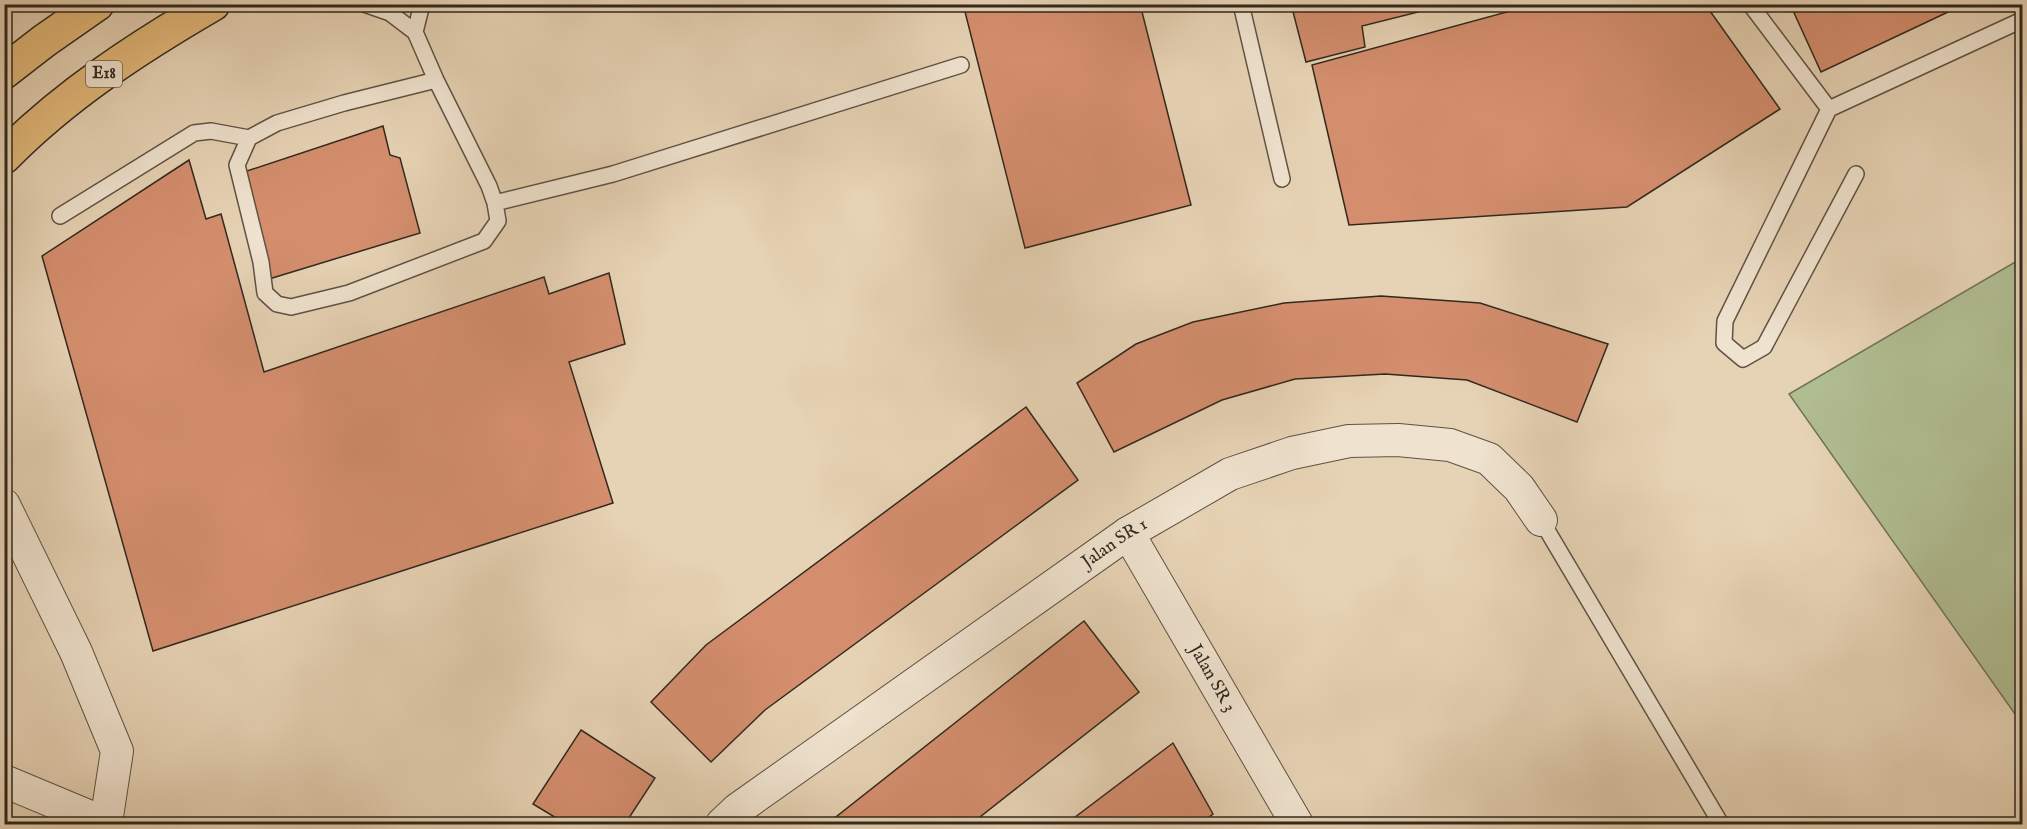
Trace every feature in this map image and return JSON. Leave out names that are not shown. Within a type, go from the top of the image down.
[{"type":"highway","points":[[4,72],[97,4]]},
{"type":"highway","name":"E18","points":[[4,157],[85,87],[160,34],[213,4]]},
{"type":"street","name":"Jalan SR 1","points":[[722,825],[738,809],[1128,533],[1230,474],[1292,453],[1349,441],[1388,440],[1450,445],[1489,459],[1519,488],[1541,520]]},
{"type":"street","points":[[4,505],[76,652],[117,751],[106,824],[4,781]]},
{"type":"street","name":"Jalan SR 3","points":[[1128,533],[1297,825]]},
{"type":"lane","points":[[364,4],[390,13],[415,32],[436,80],[489,186],[498,221],[484,241],[349,293],[291,307],[277,304],[265,293],[261,262],[237,165],[249,138],[277,123],[344,102],[436,80]]},
{"type":"lane","points":[[415,32],[422,4]]},
{"type":"lane","points":[[1241,4],[1282,179]]},
{"type":"lane","points":[[1750,4],[1829,109]]},
{"type":"lane","points":[[1856,174],[1764,347],[1743,359],[1724,343],[1725,321],[1829,109],[2022,20]]},
{"type":"lane","points":[[495,203],[613,174],[961,65]]},
{"type":"lane","points":[[60,216],[194,133],[211,131],[249,138]]},
{"type":"lane","points":[[1541,520],[1721,825]]},
{"type":"green space","points":[[2022,258],[2022,724],[1789,394]]},
{"type":"building","points":[[963,4],[1140,4],[1191,205],[1025,248]]},
{"type":"building","points":[[1291,4],[1450,4],[1362,26],[1365,47],[1306,62]]},
{"type":"building","points":[[1536,4],[1705,4],[1780,109],[1627,207],[1349,225],[1312,65]]},
{"type":"building","points":[[1790,4],[1965,4],[1821,72]]},
{"type":"building","points":[[383,126],[390,155],[400,158],[420,233],[269,279],[244,172]]},
{"type":"building","points":[[189,160],[206,219],[221,214],[264,372],[544,277],[549,294],[609,273],[625,344],[569,362],[613,503],[153,651],[42,256]]},
{"type":"building","points":[[1381,296],[1480,303],[1608,344],[1577,422],[1467,380],[1385,374],[1295,379],[1222,400],[1114,452],[1077,383],[1136,344],[1193,322],[1284,303]]},
{"type":"building","points":[[1026,407],[1078,480],[765,710],[711,762],[651,702],[706,645]]},
{"type":"building","points":[[1084,621],[1139,692],[971,824],[827,824]]},
{"type":"building","points":[[581,730],[655,778],[625,824],[566,824],[533,804]]},
{"type":"building","points":[[1173,743],[1213,814],[1200,824],[1066,824]]}]
